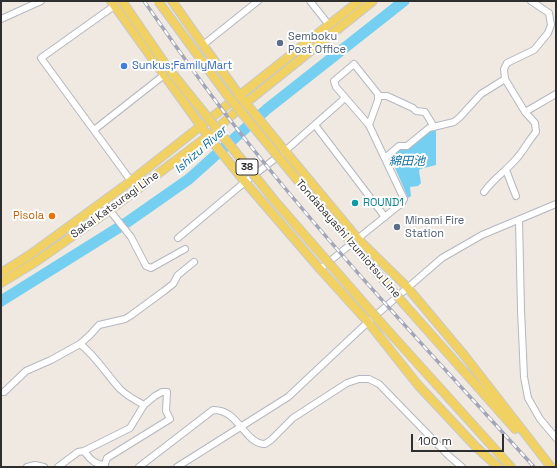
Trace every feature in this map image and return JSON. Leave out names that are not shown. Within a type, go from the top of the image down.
[{"type":"main road","name":"38","points":[[122,1],[168,68],[274,200],[382,324],[511,467]]},
{"type":"main road","name":"Tondabayashi Izumiotsu Line","points":[[158,1],[227,95],[304,188],[404,304],[550,467]]},
{"type":"main road","points":[[172,1],[240,96],[358,238],[407,287],[464,355],[550,467]]},
{"type":"main road","name":"Sakai Katsuragi Line","points":[[1,273],[31,254],[131,182],[360,1]]},
{"type":"main road","name":"Sakai Katsuragi Line","points":[[1,283],[112,213],[210,138],[373,1]]},
{"type":"main road","points":[[112,4],[201,126],[245,182],[368,322],[418,385],[476,448],[498,467]]},
{"type":"street","points":[[1,19],[41,1]]},
{"type":"street","points":[[203,45],[258,1]]},
{"type":"street","points":[[310,1],[329,25]]},
{"type":"street","points":[[484,192],[490,184],[517,158],[536,132],[535,124],[525,112],[505,79],[504,69],[507,63],[534,50],[548,33],[551,25],[549,14],[531,1]]},
{"type":"street","points":[[112,4],[41,58],[131,182]]},
{"type":"street","points":[[320,269],[402,203],[404,199],[369,125],[336,87],[334,81],[354,64],[378,94],[378,100],[369,125]]},
{"type":"street","points":[[94,130],[164,75]]},
{"type":"street","points":[[385,158],[399,146],[407,146],[429,128],[454,122],[481,94],[505,79]]},
{"type":"street","points":[[525,112],[556,94]]},
{"type":"street","points":[[378,96],[388,96],[414,108],[416,111],[425,112],[434,127]]},
{"type":"street","points":[[178,238],[285,151],[345,98]]},
{"type":"street","points":[[315,125],[385,217]]},
{"type":"street","points":[[506,170],[516,196]]},
{"type":"street","points":[[103,202],[128,235],[146,266],[152,268],[185,248]]},
{"type":"street","points":[[177,467],[288,397],[368,322],[442,258],[482,235],[556,204]]},
{"type":"street","points":[[519,220],[524,376],[528,398],[540,419],[556,438]]},
{"type":"street","points":[[1,392],[4,392],[26,371],[51,360],[80,344],[99,325],[125,318],[173,284],[178,276],[194,262]]},
{"type":"street","points":[[80,344],[100,364],[119,387],[130,397],[144,405]]},
{"type":"street","points":[[139,467],[213,410],[225,412],[242,427],[255,443],[265,444],[293,418],[347,382],[359,379],[369,379],[379,384],[449,456],[462,467]]},
{"type":"street","points":[[58,467],[78,452],[130,428],[144,405],[162,392],[167,392],[166,411],[170,419],[107,458],[104,466],[97,465],[91,460],[84,450]]},
{"type":"street","points":[[27,467],[35,465],[44,467]]},
{"type":"water","name":"綿田池","points":[[431,130],[436,130],[436,165],[420,169],[421,183],[418,186],[410,187],[411,196],[408,198],[390,156]]},
{"type":"waterway","name":"Ishizu River","points":[[1,301],[126,223],[189,179],[267,109],[404,1]]},
{"type":"railway","points":[[144,1],[224,113],[286,190],[391,310],[534,467]]},
{"type":"place","name":"Semboku Post Office","points":[[280,43]]},
{"type":"place","name":"Sunkus;FamilyMart","points":[[124,66]]},
{"type":"place","name":"ROUND1","points":[[355,203]]},
{"type":"place","name":"Pisola","points":[[52,216]]},
{"type":"place","name":"Minami Fire Station","points":[[397,227]]}]
